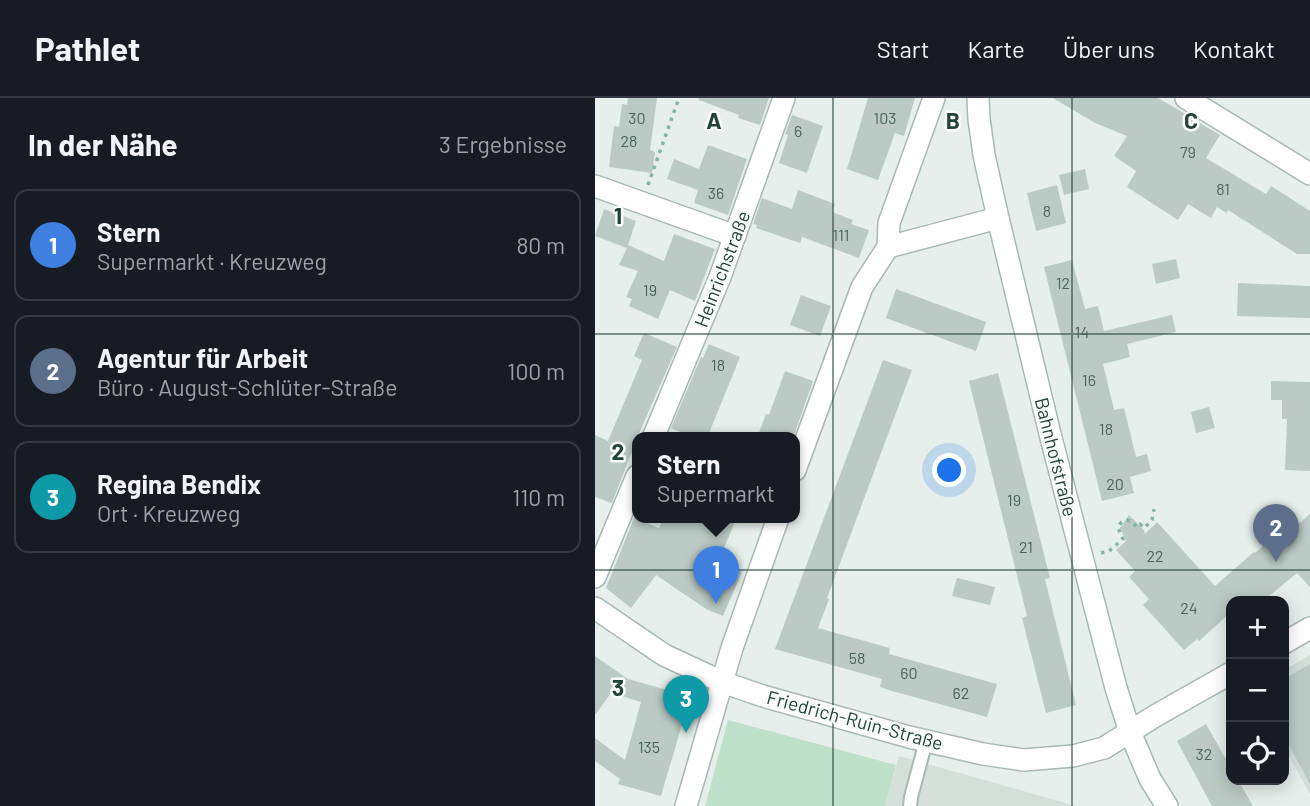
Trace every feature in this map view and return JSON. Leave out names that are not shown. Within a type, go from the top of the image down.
[{"type":"street","name":"Heinrichstraße","points":[[655,432],[720,277],[784,98]]},
{"type":"street","points":[[800,456],[862,287],[888,247],[888,223],[934,98]]},
{"type":"street","name":"Bahnhofstraße","points":[[978,98],[984,155],[998,218],[1116,688],[1130,732],[1150,779],[1167,806]]},
{"type":"street","points":[[1186,98],[1310,174]]},
{"type":"street","points":[[595,186],[735,236]]},
{"type":"street","points":[[888,247],[998,218]]},
{"type":"street","points":[[595,577],[632,488]]},
{"type":"street","points":[[687,806],[722,682],[776,523]]},
{"type":"street","name":"Friedrich-Ruin-Straße","points":[[595,608],[664,655],[722,682],[926,741],[1024,760],[1073,756],[1104,748],[1226,676]]},
{"type":"street","points":[[1289,640],[1310,628]]},
{"type":"lane","points":[[910,806],[926,741]]},
{"type":"path","points":[[641,203],[679,98]]},
{"type":"path","points":[[1082,559],[1109,551],[1123,539],[1118,528],[1121,522],[1131,521],[1137,527],[1140,524],[1144,528],[1152,520],[1154,509]]},
{"type":"shaded area","points":[[1310,655],[1310,794],[1289,756],[1289,667]]},
{"type":"shaded area","points":[[899,756],[1076,806],[885,806]]},
{"type":"green space","points":[[728,720],[896,765],[885,806],[705,806]]},
{"type":"building","points":[[628,98],[657,98],[650,150],[655,152],[652,173],[609,167],[614,126],[619,127],[622,104],[627,105]]},
{"type":"building","points":[[699,98],[769,98],[760,125],[738,118],[739,115]]},
{"type":"building","points":[[868,98],[915,98],[904,136],[895,133],[878,180],[847,169]]},
{"type":"building","points":[[1053,98],[1158,98],[1220,135],[1206,158],[1266,194],[1271,186],[1310,211],[1310,254],[1297,254],[1228,210],[1227,213],[1217,207],[1211,218],[1188,204],[1178,220],[1127,187],[1136,171],[1114,156],[1127,136],[1095,123]]},
{"type":"building","points":[[792,115],[823,126],[807,173],[779,163]]},
{"type":"building","points":[[708,145],[747,159],[728,215],[694,203],[698,190],[667,179],[674,159],[699,169]]},
{"type":"building","points":[[1085,169],[1089,189],[1064,195],[1059,175]]},
{"type":"building","points":[[1057,185],[1066,223],[1036,231],[1027,193]]},
{"type":"building","points":[[798,190],[835,204],[832,212],[853,220],[851,224],[869,230],[859,258],[802,237],[800,243],[756,228],[757,225],[753,224],[762,198],[792,209]]},
{"type":"building","points":[[604,209],[636,221],[628,245],[664,261],[674,234],[715,249],[695,301],[670,290],[658,319],[629,306],[632,299],[626,297],[638,271],[619,265],[627,248],[595,236]]},
{"type":"building","points":[[1176,259],[1180,278],[1156,284],[1152,264]]},
{"type":"building","points":[[1072,260],[1085,309],[1098,306],[1104,331],[1172,315],[1176,332],[1127,344],[1130,357],[1103,364],[1114,410],[1124,408],[1136,457],[1147,454],[1151,471],[1130,477],[1134,493],[1102,501],[1044,267]]},
{"type":"building","points":[[1238,283],[1310,286],[1310,318],[1237,316]]},
{"type":"building","points":[[896,289],[986,322],[976,351],[886,318]]},
{"type":"building","points":[[801,295],[831,306],[820,336],[790,325]]},
{"type":"building","points":[[644,333],[677,347],[640,432],[632,432],[632,451],[612,503],[595,497],[595,435],[608,441],[642,360],[634,356]]},
{"type":"building","points":[[709,344],[740,357],[709,432],[681,432],[671,428],[701,357],[703,358]]},
{"type":"building","points":[[883,360],[912,370],[818,628],[890,648],[889,654],[997,684],[987,717],[892,691],[880,687],[882,679],[775,649]]},
{"type":"building","points":[[785,371],[813,381],[795,432],[759,432],[766,414],[769,415]]},
{"type":"building","points":[[998,373],[1050,578],[1045,579],[1076,705],[1046,713],[1022,618],[1027,616],[969,381]]},
{"type":"building","points":[[1271,381],[1310,382],[1310,471],[1285,470],[1287,419],[1282,419],[1282,400],[1271,400]]},
{"type":"building","points":[[1209,407],[1215,428],[1196,433],[1191,412]]},
{"type":"building","points":[[1310,514],[1310,587],[1297,573],[1269,596],[1226,596],[1226,617],[1199,641],[1197,639],[1184,650],[1143,605],[1149,599],[1129,577],[1135,571],[1116,550],[1126,541],[1120,528],[1129,515],[1145,534],[1157,522],[1215,586],[1270,540],[1275,545]]},
{"type":"building","points":[[632,523],[646,523],[659,528],[662,523],[735,523],[718,562],[742,572],[723,616],[706,609],[656,575],[631,608],[606,588]]},
{"type":"building","points":[[957,578],[995,587],[990,605],[952,596]]},
{"type":"building","points":[[595,656],[628,679],[678,693],[673,711],[680,713],[678,719],[683,721],[661,796],[618,784],[620,779],[595,761],[595,738],[625,760],[641,702],[611,693],[595,715]]},
{"type":"building","points":[[1310,664],[1310,784],[1289,745],[1289,676]]},
{"type":"building","points":[[1206,724],[1226,759],[1226,785],[1241,785],[1253,806],[1212,806],[1177,741]]},
{"type":"place","name":"Agentur für Arbeit","points":[[1276,562]]},
{"type":"place","name":"Stern","points":[[716,604]]},
{"type":"place","name":"Regina Bendix","points":[[686,733]]}]
